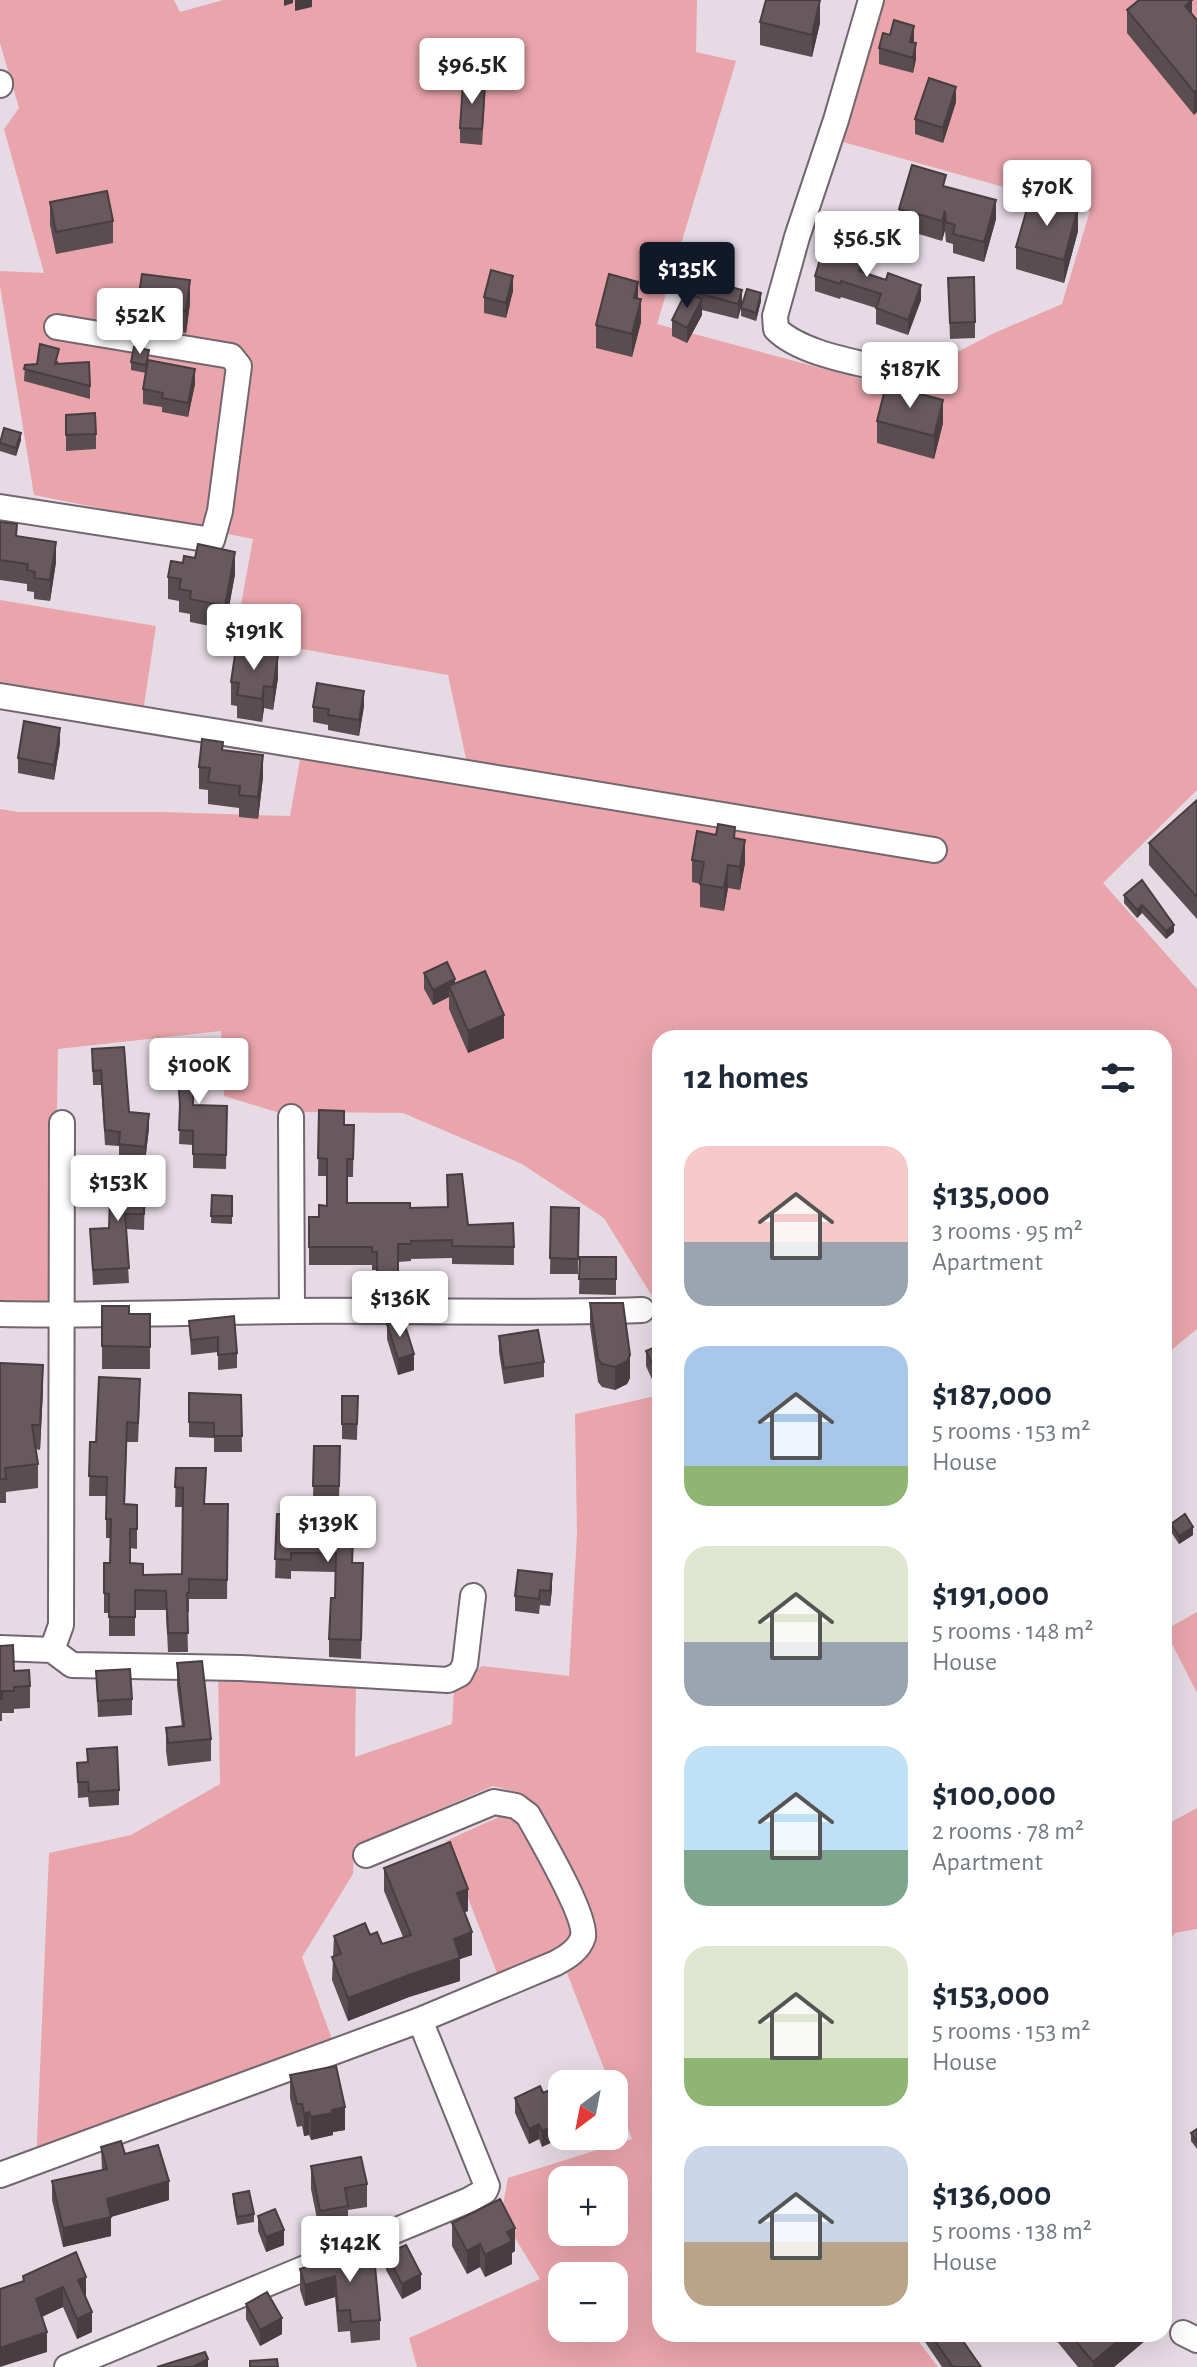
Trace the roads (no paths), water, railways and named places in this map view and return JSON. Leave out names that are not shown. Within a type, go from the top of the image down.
[{"type":"street","points":[[871,0],[775,316],[776,329],[787,340],[892,371]]},
{"type":"street","points":[[0,507],[212,540],[220,511],[239,366],[231,356],[57,327]]},
{"type":"street","points":[[0,696],[934,850]]},
{"type":"street","points":[[291,1117],[292,1311]]},
{"type":"street","points":[[52,1650],[61,1625],[62,1123]]},
{"type":"street","points":[[0,1314],[292,1311],[568,1313],[642,1310]]},
{"type":"street","points":[[0,1648],[52,1650],[72,1665],[241,1668],[448,1680],[460,1674],[465,1664],[473,1596]]},
{"type":"street","points":[[0,2175],[420,2020],[556,1963],[573,1953],[583,1936],[580,1916],[528,1815],[516,1806],[494,1802],[366,1855]]},
{"type":"street","points":[[67,2367],[485,2191],[487,2186],[420,2020]]}]
